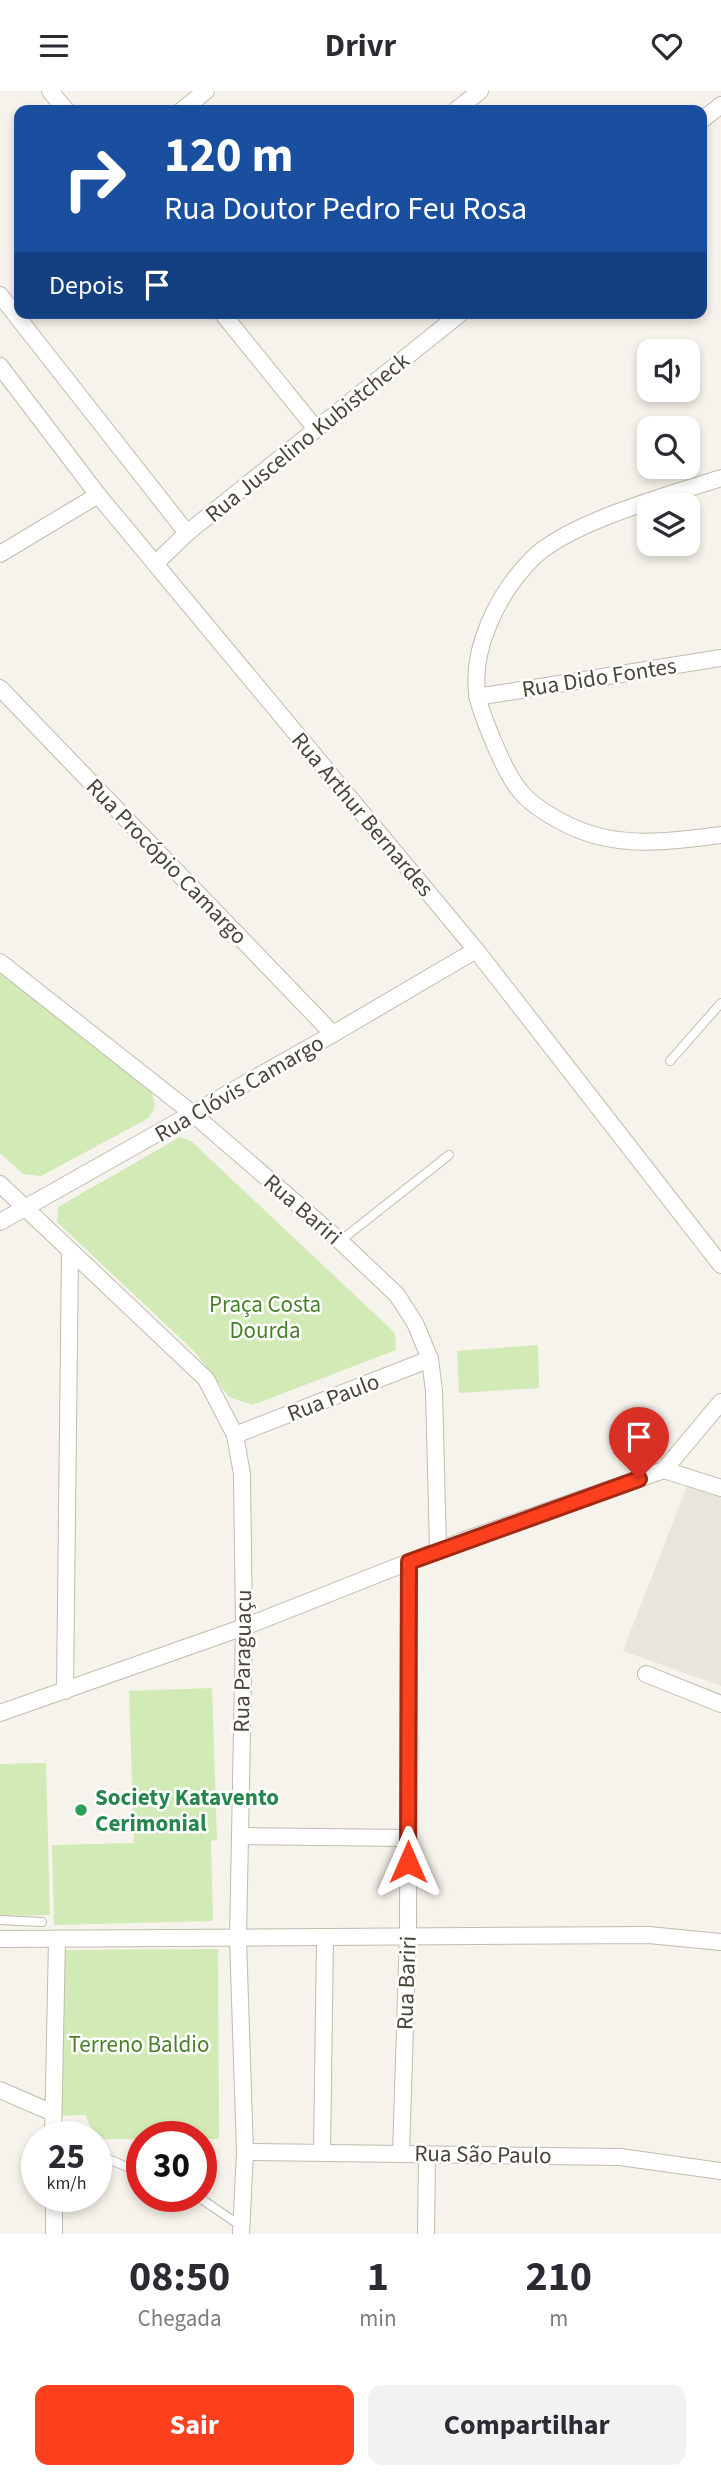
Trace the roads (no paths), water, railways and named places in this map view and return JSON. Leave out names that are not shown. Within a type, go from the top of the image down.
[{"type":"street","points":[[50,91],[61,105]]},
{"type":"street","points":[[188,105],[206,91]]},
{"type":"street","points":[[707,116],[721,105]]},
{"type":"street","points":[[0,295],[14,313]]},
{"type":"street","points":[[19,319],[187,533]]},
{"type":"street","points":[[227,319],[316,429]]},
{"type":"street","name":"Rua Juscelino Kubistcheck","points":[[155,564],[187,533],[454,319]]},
{"type":"street","name":"Rua Arthur Bernardes","points":[[0,366],[98,495],[476,950],[721,1265]]},
{"type":"street","points":[[721,478],[597,522],[553,543],[533,558],[509,586],[485,634],[477,666],[477,697],[505,768],[519,794],[571,826],[613,839],[659,843],[721,835]]},
{"type":"street","points":[[0,554],[98,495]]},
{"type":"street","name":"Rua Dido Fontes","points":[[477,697],[721,658]]},
{"type":"street","name":"Rua Procópio Camargo","points":[[0,688],[333,1034]]},
{"type":"street","name":"Rua Clóvis Camargo","points":[[0,1222],[476,950]]},
{"type":"street","name":"Rua Bariri","points":[[0,962],[193,1114],[340,1241],[397,1295],[415,1323],[430,1359],[434,1391],[438,1550]]},
{"type":"street","name":"Rua Paraguaçu","points":[[0,1184],[28,1207],[70,1251],[206,1379],[235,1435],[242,1475],[244,1627],[238,1939],[245,2151],[241,2230]]},
{"type":"street","points":[[65,1691],[70,1251]]},
{"type":"street","name":"Rua Paulo","points":[[235,1435],[430,1359]]},
{"type":"street","points":[[0,1713],[244,1627],[438,1550],[664,1470],[721,1402]]},
{"type":"street","points":[[664,1470],[721,1488]]},
{"type":"street","name":"Rua Bariri","points":[[401,2153],[408,1934],[409,1562]]},
{"type":"street","points":[[646,1674],[721,1704]]},
{"type":"street","points":[[240,1836],[408,1838]]},
{"type":"street","points":[[0,1939],[325,1938],[408,1934],[649,1935],[721,1942]]},
{"type":"street","points":[[322,2151],[325,1938]]},
{"type":"street","points":[[53,2121],[57,1939]]},
{"type":"street","points":[[0,2089],[53,2113]]},
{"type":"street","name":"Rua São Paulo","points":[[245,2151],[620,2157],[721,2171]]},
{"type":"street","points":[[426,2234],[427,2154]]},
{"type":"street","points":[[54,2212],[54,2234]]},
{"type":"lane","points":[[670,1062],[721,1003]]},
{"type":"lane","points":[[340,1241],[449,1154]]},
{"type":"lane","points":[[0,1920],[42,1922]]},
{"type":"lane","points":[[217,2211],[241,2230]]},
{"type":"place","name":"Society Katavento Cerimonial","points":[[81,1810]]},
{"type":"park label","name":"Praça Costa Dourda","points":[[265,1317]]},
{"type":"park label","name":"Terreno Baldio","points":[[139,2044]]}]
